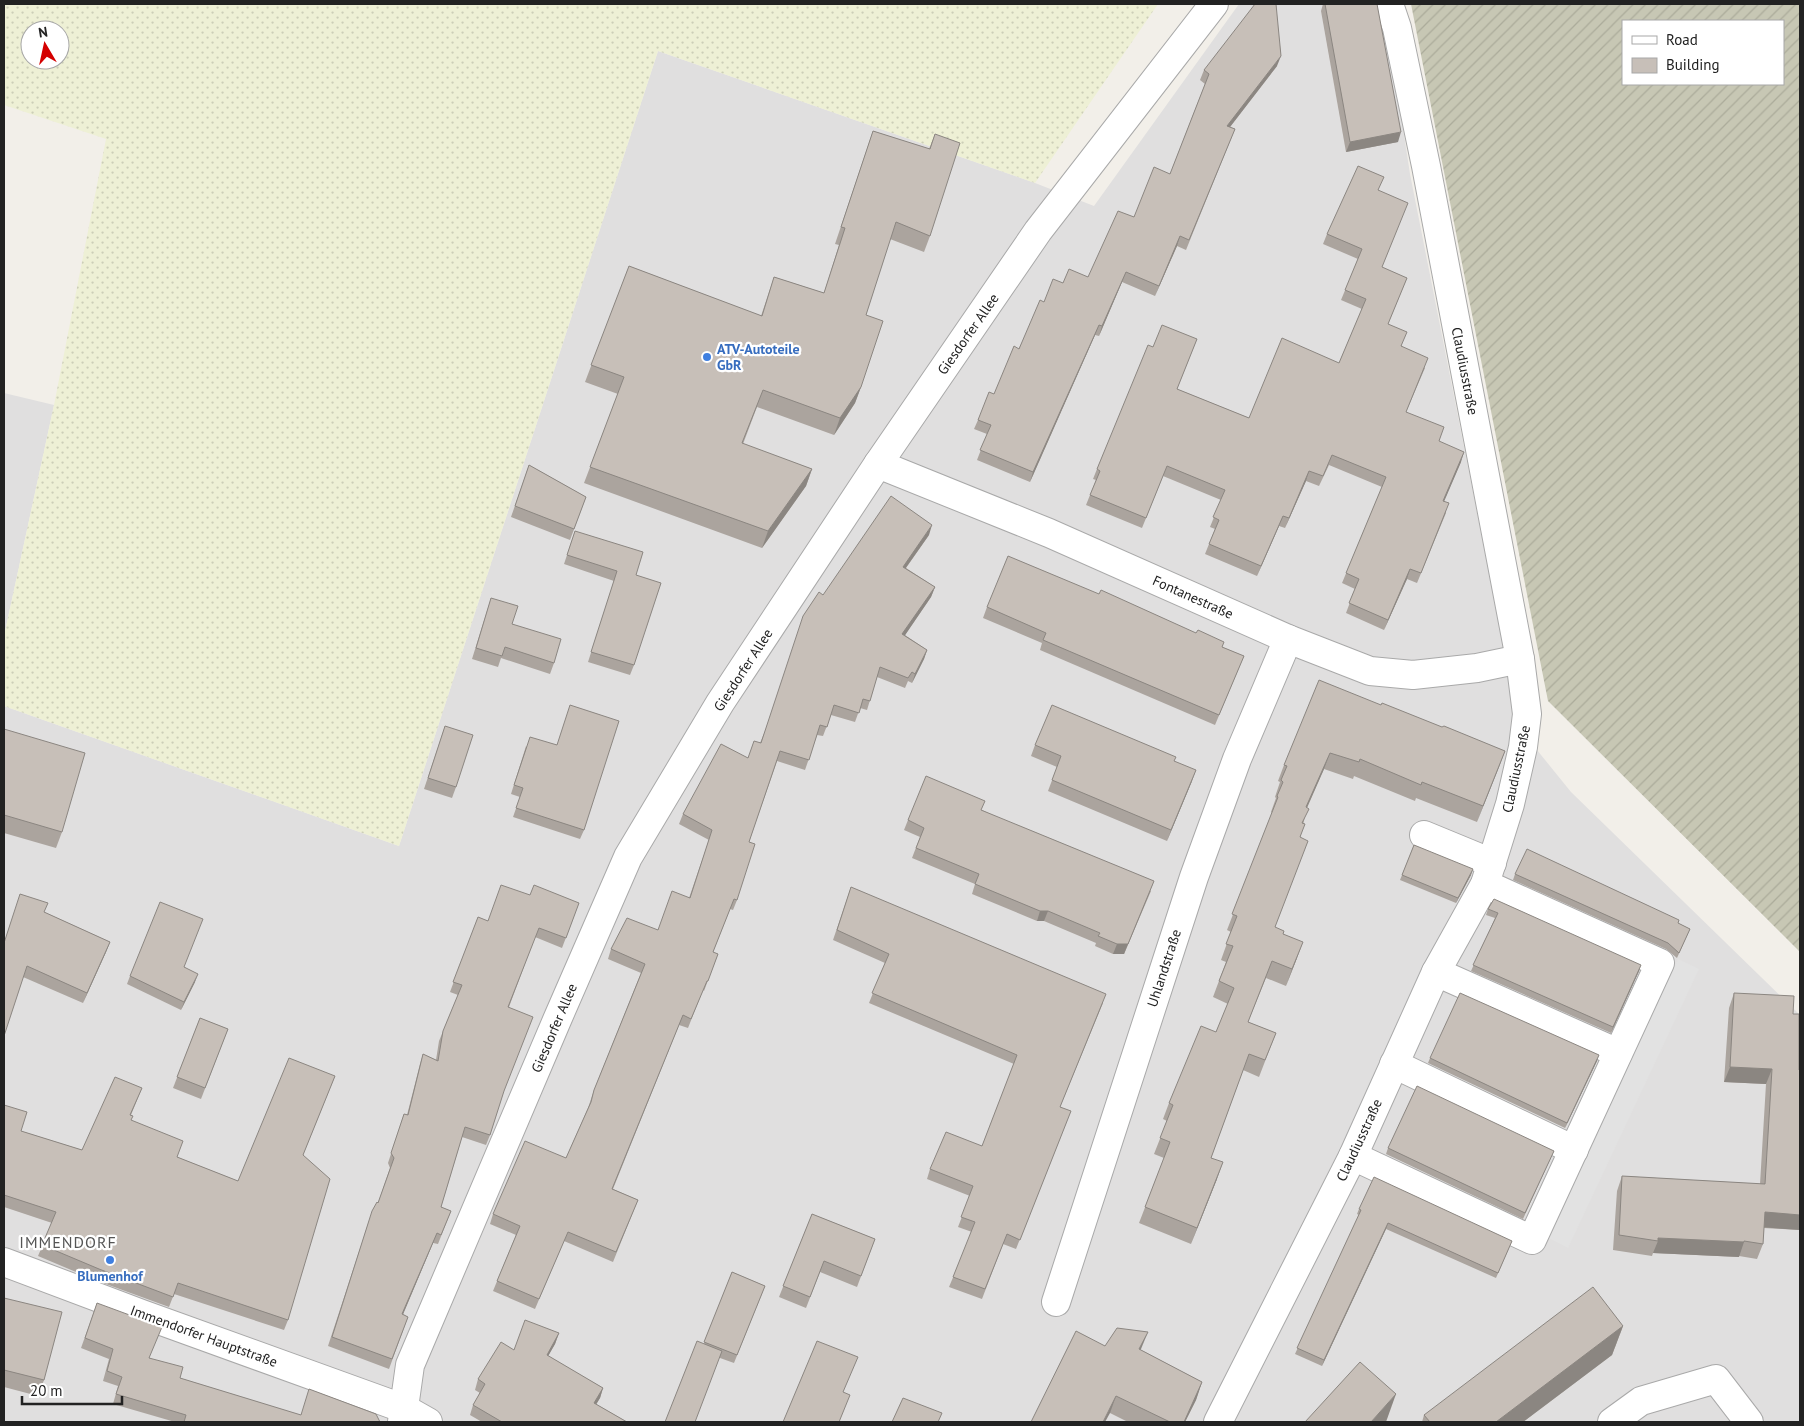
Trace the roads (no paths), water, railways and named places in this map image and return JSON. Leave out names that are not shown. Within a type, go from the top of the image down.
[{"type":"street","name":"Giesdorfer Allee","points":[[411,1418],[410,1365],[628,857],[720,703],[878,464],[1038,231],[1214,4]]},
{"type":"street","name":"Claudiusstraße","points":[[1218,1422],[1353,1156],[1436,972],[1489,873],[1510,804],[1523,747],[1527,714],[1520,659],[1426,166],[1397,28],[1388,4]]},
{"type":"street","name":"Fontanestraße","points":[[878,464],[1048,532],[1288,639],[1370,671],[1413,675],[1478,668],[1520,659]]},
{"type":"street","name":"Uhlandstraße","points":[[1056,1302],[1194,877],[1238,759],[1288,639]]},
{"type":"street","points":[[1353,1156],[1532,1240],[1660,963],[1489,873],[1424,835]]},
{"type":"street","points":[[1436,972],[1618,1054]]},
{"type":"street","points":[[1394,1064],[1574,1150]]},
{"type":"street","name":"Immendorfer Hauptstraße","points":[[4,1262],[411,1418]]},
{"type":"street","points":[[1612,1422],[1641,1401],[1716,1379],[1749,1422]]},
{"type":"place","name":"ATV-Autoteile GbR","points":[[707,357]]},
{"type":"place","name":"Blumenhof","points":[[110,1260]]},
{"type":"district","name":"IMMENDORF","points":[[68,1242]]}]
